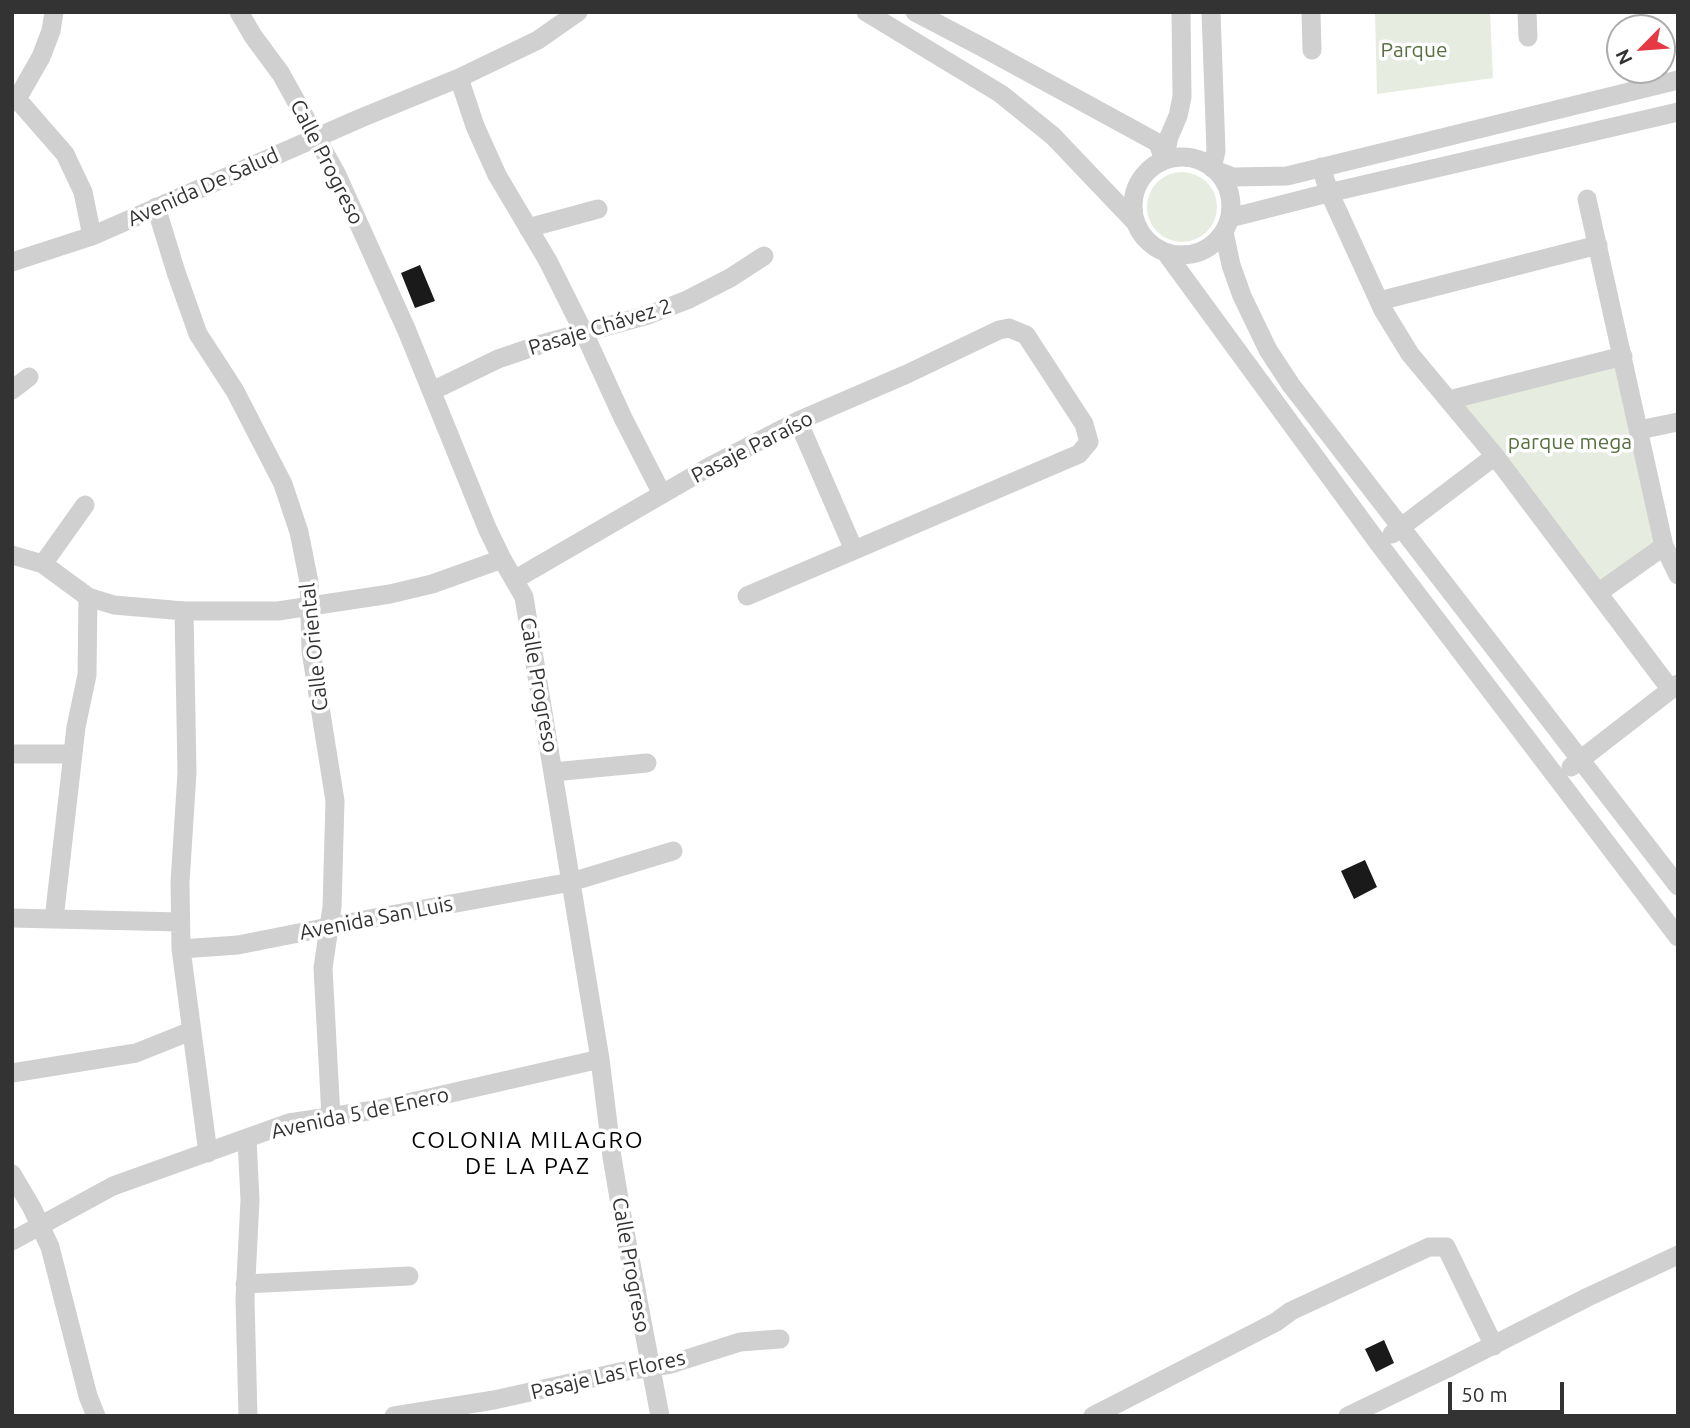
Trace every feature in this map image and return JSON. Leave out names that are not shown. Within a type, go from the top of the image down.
[{"type":"street","points":[[54,12],[51,31],[41,57],[14,101],[65,154],[83,192],[92,236]]},
{"type":"street","name":"Calle Progreso","points":[[239,12],[281,75],[336,173],[432,391],[487,527],[524,597],[600,1059],[612,1157],[660,1416]]},
{"type":"street","name":"Avenida De Salud","points":[[12,262],[92,236],[459,78],[538,40],[578,12]]},
{"type":"street","points":[[866,12],[1001,94],[1053,136],[1135,222]]},
{"type":"street","points":[[915,12],[1158,143],[1164,160]]},
{"type":"street","points":[[1311,12],[1312,50]]},
{"type":"street","points":[[1527,12],[1528,37]]},
{"type":"street","points":[[1164,160],[1182,97],[1177,15],[1211,15],[1216,151],[1213,169],[1227,187],[1230,197],[1227,225],[1231,265],[1242,296],[1268,350],[1291,385],[1678,886]]},
{"type":"street","points":[[971,76],[982,47]]},
{"type":"street","points":[[459,78],[475,126],[497,175],[548,261],[662,494]]},
{"type":"street","points":[[1678,80],[1287,176],[1233,177],[1196,159],[1186,157],[1164,160],[1155,164],[1140,180],[1132,211],[1139,232],[1146,241],[1166,253],[1189,255],[1211,246],[1227,225],[1329,192],[1678,112]]},
{"type":"street","points":[[1321,167],[1329,192],[1379,301],[1410,355],[1494,456],[1598,593],[1674,687],[1557,778]]},
{"type":"street","points":[[1587,199],[1664,546],[1678,575]]},
{"type":"street","name":"Calle Oriental","points":[[156,207],[198,334],[236,391],[283,484],[299,532],[309,582],[311,651],[335,801],[332,893],[323,968],[331,1117]]},
{"type":"street","points":[[528,228],[598,209]]},
{"type":"street","points":[[1379,301],[1598,245]]},
{"type":"street","points":[[1166,253],[1379,544],[1678,937]]},
{"type":"street","name":"Pasaje Chávez 2","points":[[432,391],[498,359],[648,315],[687,300],[730,278],[764,256]]},
{"type":"street","name":"Pasaje Paraíso","points":[[514,580],[709,467],[798,421],[907,374],[999,330],[1009,328],[1026,335],[1084,424],[1089,442],[1079,454],[854,551]]},
{"type":"street","points":[[1449,400],[1623,356]]},
{"type":"street","points":[[12,390],[29,377]]},
{"type":"street","points":[[747,596],[854,551],[798,421]]},
{"type":"street","points":[[1639,430],[1678,422]]},
{"type":"street","points":[[1379,544],[1494,456]]},
{"type":"street","points":[[43,564],[85,505]]},
{"type":"street","points":[[1598,593],[1664,546]]},
{"type":"street","points":[[12,555],[43,564],[88,597],[114,606],[184,611],[278,611],[390,594],[432,584],[502,559]]},
{"type":"street","points":[[54,919],[76,727],[87,675],[88,597]]},
{"type":"street","points":[[184,611],[187,773],[180,881],[181,949],[208,1153]]},
{"type":"street","points":[[12,754],[73,754]]},
{"type":"street","points":[[553,772],[647,763]]},
{"type":"street","name":"Avenida San Luis","points":[[181,949],[238,945],[572,882],[673,851]]},
{"type":"street","points":[[12,918],[180,922]]},
{"type":"street","points":[[12,1073],[136,1054],[191,1031]]},
{"type":"street","name":"Avenida 5 de Enero","points":[[12,1241],[113,1186],[289,1123],[381,1109],[600,1059]]},
{"type":"street","points":[[247,1139],[250,1200],[246,1284],[248,1416]]},
{"type":"street","points":[[12,1174],[50,1247],[96,1416]]},
{"type":"street","points":[[1093,1416],[1276,1322],[1292,1311],[1429,1247],[1446,1247],[1494,1346]]},
{"type":"street","points":[[1348,1416],[1678,1255]]},
{"type":"street","points":[[246,1284],[409,1276]]},
{"type":"street","name":"Pasaje Las Flores","points":[[394,1416],[495,1408],[620,1372],[671,1364],[740,1342],[780,1339]]},
{"type":"green space","name":"Parque","points":[[1375,12],[1490,12],[1493,78],[1377,94]]},
{"type":"green space","points":[[1175,172],[1189,172],[1202,178],[1211,187],[1217,207],[1215,220],[1207,232],[1189,242],[1175,242],[1162,236],[1153,227],[1147,214],[1147,200],[1153,187],[1162,178]]},
{"type":"green space","name":"parque mega","points":[[1623,356],[1664,546],[1598,593],[1449,400]]},
{"type":"building","points":[[420,265],[435,301],[415,308],[401,273]]},
{"type":"building","points":[[1365,860],[1377,887],[1354,899],[1341,871]]},
{"type":"building","points":[[1384,1340],[1394,1363],[1376,1372],[1365,1349]]},
{"type":"district","name":"COLONIA MILAGRO DE LA PAZ","points":[[528,1153]]}]
